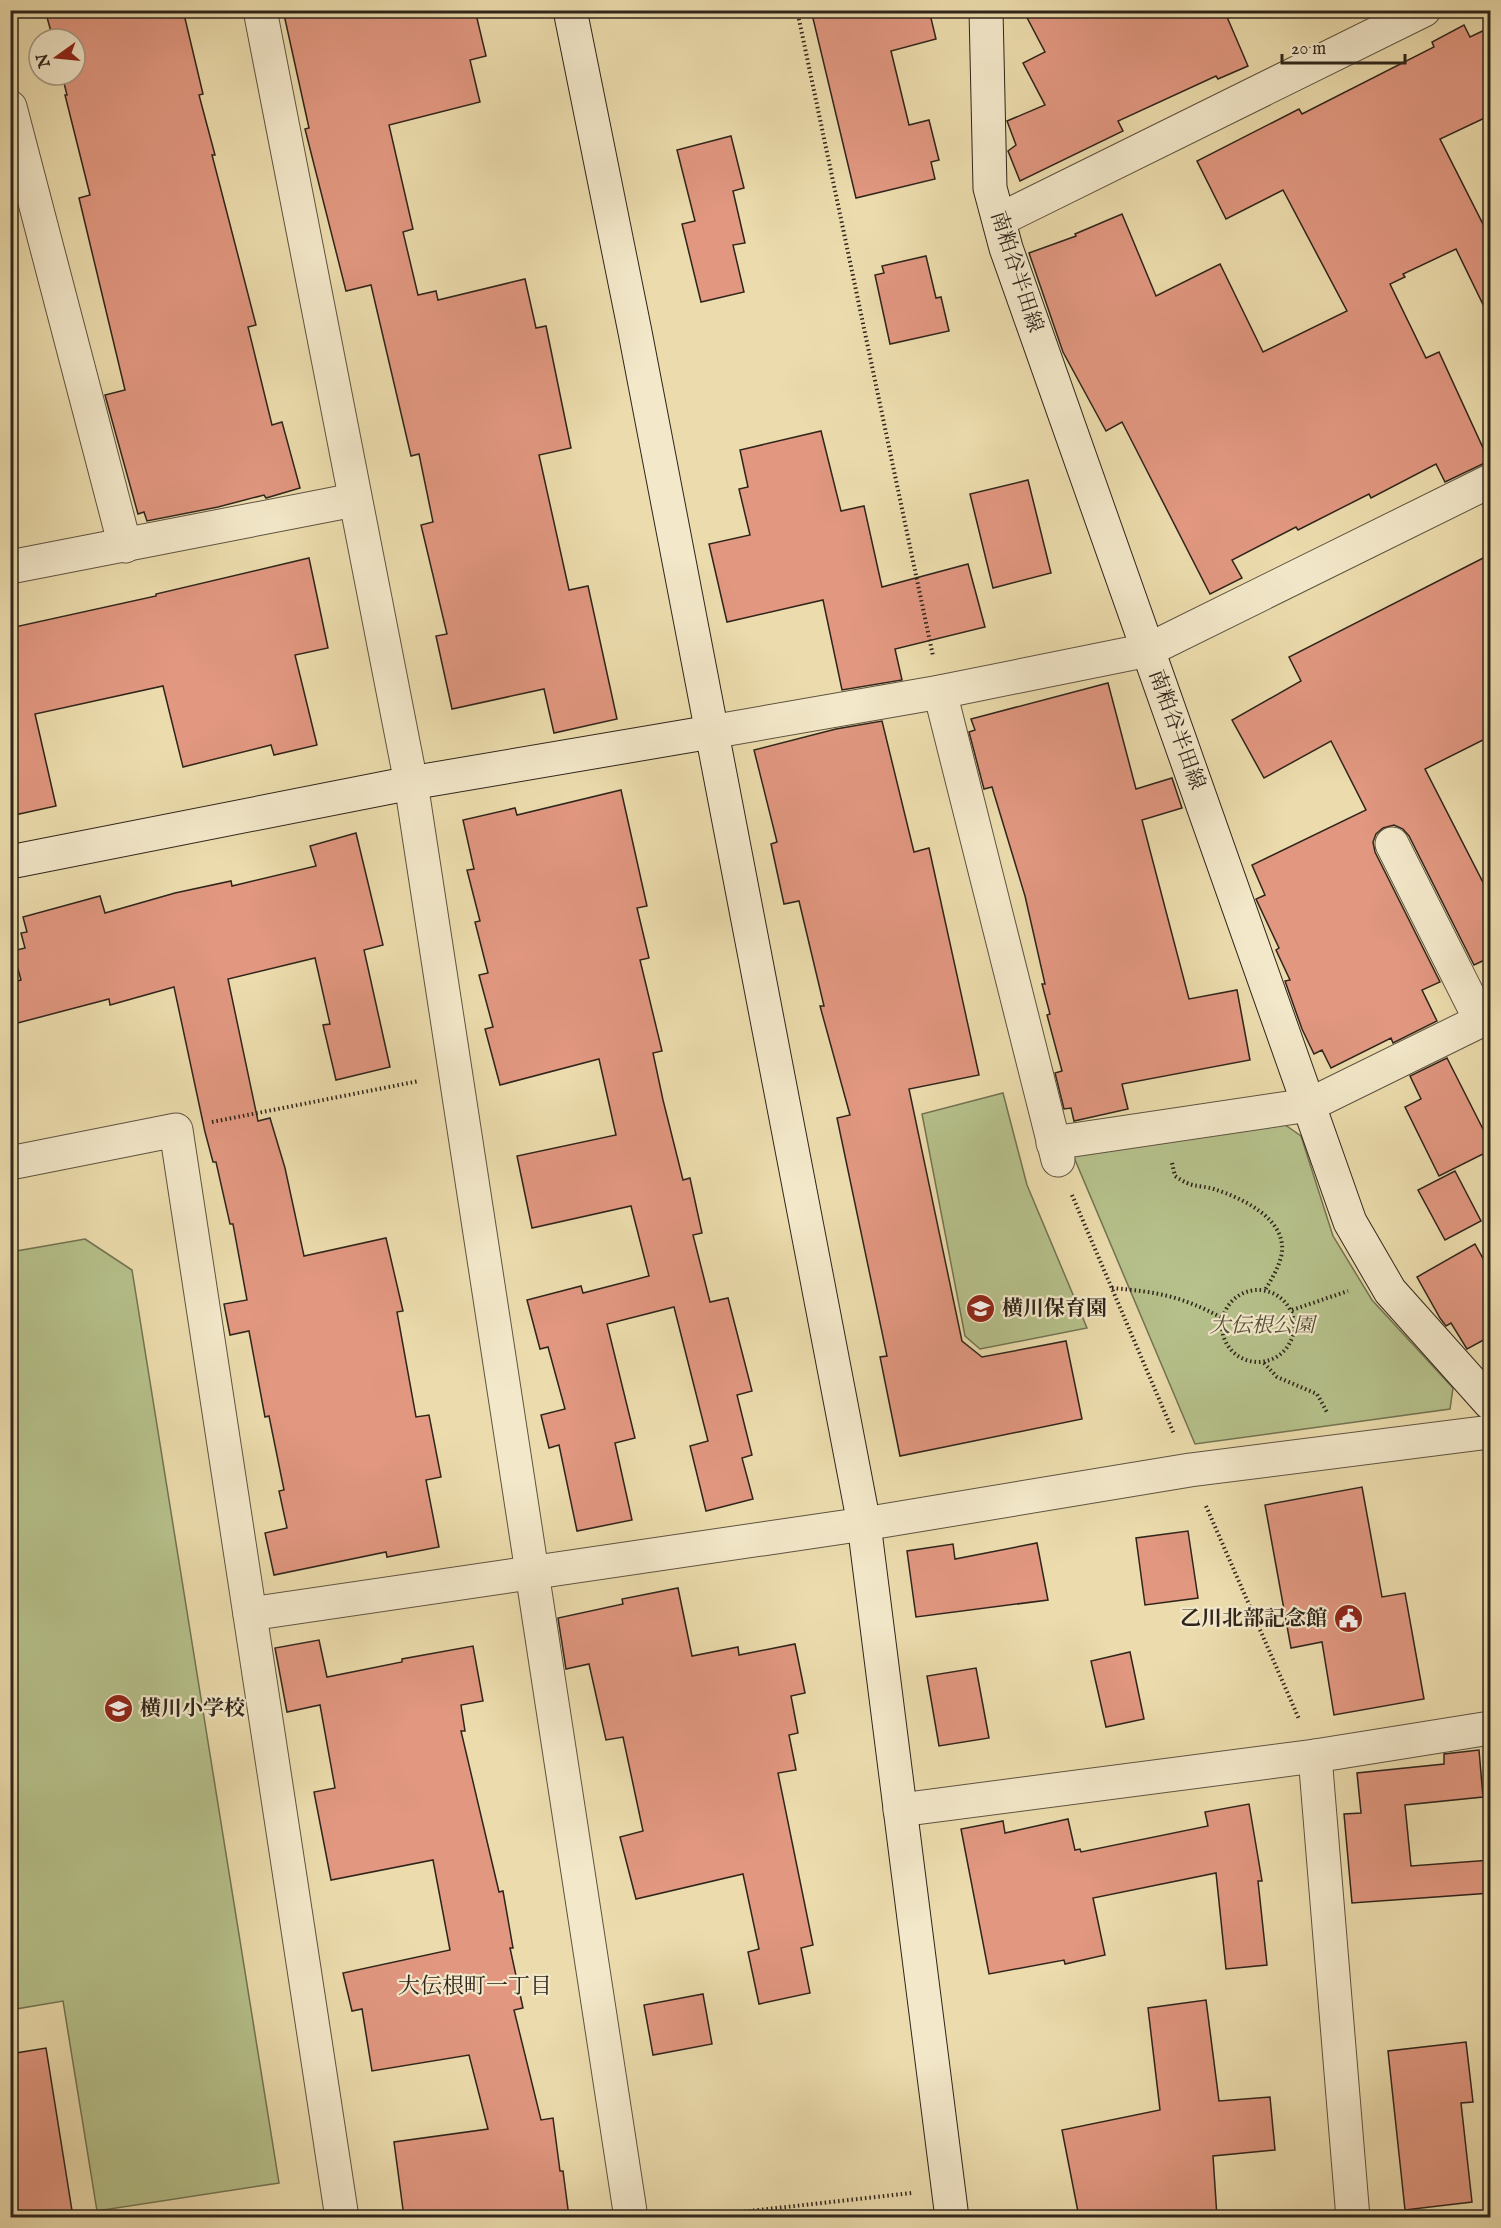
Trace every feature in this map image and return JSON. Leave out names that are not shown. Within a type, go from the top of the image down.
[{"type":"street","points":[[260,10],[411,783],[631,2217]]},
{"type":"street","points":[[570,10],[635,332],[864,1524],[952,2217]]},
{"type":"street","name":"南粕谷半田線","points":[[986,10],[990,188],[1006,248],[1350,1222],[1390,1291],[1491,1403]]},
{"type":"street","points":[[999,220],[1424,10]]},
{"type":"street","points":[[10,107],[125,546]]},
{"type":"street","points":[[10,862],[411,783],[940,692],[1148,650],[1491,481]]},
{"type":"street","points":[[10,567],[354,500]]},
{"type":"street","points":[[940,692],[1055,1152],[1309,1105],[1486,1018],[1392,844]]},
{"type":"street","points":[[10,1163],[176,1130],[342,2217]]},
{"type":"street","points":[[250,1614],[864,1524],[1190,1470],[1491,1432]]},
{"type":"street","points":[[900,1810],[1315,1756],[1491,1728]]},
{"type":"street","points":[[1315,1756],[1353,2217]]},
{"type":"path","points":[[797,10],[940,692]]},
{"type":"path","points":[[176,1130],[455,1074]]},
{"type":"path","points":[[1174,1156],[1171,1163],[1175,1176],[1182,1181],[1194,1188],[1211,1188],[1233,1196],[1250,1204],[1269,1220],[1280,1238],[1282,1254],[1265,1290]]},
{"type":"path","points":[[1292,1310],[1383,1279]]},
{"type":"path","points":[[1111,1288],[1152,1292],[1193,1302],[1222,1318]]},
{"type":"path","points":[[1263,1363],[1284,1353],[1295,1333],[1292,1310],[1276,1293],[1253,1288],[1233,1298],[1222,1318],[1224,1342],[1240,1358],[1263,1363],[1277,1377],[1317,1394],[1329,1416]]},
{"type":"path","points":[[686,2217],[912,2193]]},
{"type":"green space","points":[[1003,1093],[1027,1185],[1087,1328],[980,1349],[965,1336],[922,1114]]},
{"type":"green space","name":"大伝根公園","points":[[1281,1122],[1301,1136],[1333,1236],[1372,1300],[1453,1388],[1450,1409],[1195,1444],[1073,1155]]},
{"type":"green space","name":"横川小学校","points":[[85,1239],[132,1270],[279,2183],[97,2211],[63,2001],[10,2010],[11,1252]]},
{"type":"building","points":[[45,10],[183,10],[203,94],[199,95],[215,155],[212,155],[256,325],[248,327],[272,425],[282,422],[300,488],[266,498],[264,495],[147,521],[144,512],[138,514],[105,395],[125,390],[79,198],[90,195],[65,95],[67,95],[65,87],[87,87],[87,27],[50,27]]},
{"type":"building","points":[[283,10],[475,10],[486,56],[470,60],[480,102],[389,125],[413,229],[403,232],[418,295],[436,291],[438,300],[525,279],[536,328],[546,326],[571,448],[539,455],[569,590],[588,586],[617,719],[554,733],[544,689],[452,709],[436,636],[447,634],[421,525],[433,522],[419,454],[411,456],[371,285],[346,291],[305,129],[309,128]]},
{"type":"building","points":[[811,10],[929,10],[936,39],[891,51],[909,125],[929,120],[939,160],[931,162],[935,179],[856,198]]},
{"type":"building","points":[[1023,10],[1224,10],[1248,66],[1218,79],[1216,76],[1118,121],[1123,131],[1020,181],[1008,151],[1016,145],[1007,121],[1045,105],[1023,63],[1045,52]]},
{"type":"building","points":[[1464,25],[1470,37],[1491,27],[1491,115],[1440,139],[1491,240],[1491,321],[1456,249],[1403,274],[1405,277],[1390,284],[1426,358],[1439,352],[1489,461],[1445,482],[1436,464],[1371,498],[1369,494],[1298,530],[1296,527],[1232,560],[1242,578],[1210,594],[1122,422],[1106,431],[1063,352],[1029,253],[1076,236],[1075,234],[1122,214],[1156,296],[1220,264],[1263,352],[1347,311],[1283,190],[1226,219],[1197,161],[1299,109],[1302,114],[1434,47],[1432,42]]},
{"type":"building","points":[[731,136],[744,188],[733,191],[745,243],[733,245],[744,292],[701,302],[682,224],[695,221],[677,150]]},
{"type":"building","points":[[926,256],[936,298],[941,297],[949,331],[890,344],[875,275],[884,273],[882,266]]},
{"type":"building","points":[[821,431],[841,511],[864,506],[882,587],[968,564],[985,627],[895,649],[902,680],[842,690],[823,600],[727,622],[709,544],[750,535],[739,489],[748,487],[740,450]]},
{"type":"building","points":[[1028,480],[1051,573],[993,588],[970,494]]},
{"type":"building","points":[[1491,554],[1491,736],[1425,769],[1491,898],[1491,957],[1474,965],[1409,836],[1403,829],[1394,825],[1383,828],[1376,834],[1373,842],[1375,852],[1440,982],[1422,990],[1437,1021],[1393,1043],[1391,1038],[1331,1068],[1322,1050],[1314,1054],[1302,1029],[1285,981],[1290,980],[1276,950],[1279,948],[1256,899],[1265,895],[1252,865],[1366,810],[1331,741],[1264,778],[1232,720],[1301,681],[1289,657]]},
{"type":"building","points":[[309,558],[328,648],[295,655],[317,745],[274,755],[271,745],[183,767],[163,686],[35,714],[56,806],[10,816],[10,628],[156,596],[156,594]]},
{"type":"building","points":[[1108,683],[1136,789],[1172,778],[1182,808],[1142,820],[1189,999],[1237,990],[1250,1060],[1122,1084],[1128,1109],[1074,1121],[1071,1108],[1064,1109],[1055,1073],[1062,1071],[1047,1015],[1050,1014],[1042,984],[1045,984],[1025,896],[992,787],[984,789],[969,732],[975,730],[971,719]]},
{"type":"building","points":[[882,721],[914,852],[929,848],[979,1075],[909,1089],[962,1341],[982,1357],[1066,1341],[1082,1419],[900,1456],[880,1357],[887,1356],[837,1118],[850,1115],[820,1006],[824,1006],[799,901],[784,904],[771,844],[777,842],[754,750],[836,729]]},
{"type":"building","points":[[621,790],[647,906],[637,908],[649,958],[640,960],[662,1051],[653,1053],[663,1100],[683,1180],[690,1178],[702,1233],[693,1235],[710,1302],[728,1298],[752,1391],[737,1395],[752,1455],[742,1458],[753,1499],[706,1511],[690,1446],[708,1441],[674,1307],[607,1324],[635,1438],[615,1443],[632,1520],[577,1531],[559,1445],[549,1448],[541,1415],[565,1409],[548,1347],[540,1349],[527,1300],[581,1286],[583,1293],[649,1276],[631,1206],[532,1228],[517,1156],[616,1135],[599,1059],[500,1085],[485,1029],[493,1027],[479,975],[488,973],[475,922],[480,921],[467,870],[474,869],[463,820],[515,808],[517,815]]},
{"type":"building","points":[[356,833],[383,945],[364,950],[390,1067],[336,1080],[323,1025],[330,1024],[315,958],[228,979],[258,1121],[270,1118],[285,1168],[304,1256],[386,1238],[403,1311],[397,1312],[416,1417],[429,1415],[441,1477],[426,1480],[439,1547],[387,1557],[386,1552],[274,1575],[265,1533],[287,1528],[279,1491],[284,1490],[269,1416],[265,1417],[249,1331],[230,1335],[224,1304],[247,1300],[233,1224],[230,1224],[216,1162],[213,1162],[205,1132],[174,987],[110,1005],[109,999],[10,1025],[10,983],[21,980],[13,951],[25,948],[21,933],[27,932],[23,917],[100,896],[105,913],[175,893],[231,881],[232,886],[316,866],[310,846]]},
{"type":"building","points":[[1447,1058],[1491,1145],[1491,1150],[1439,1176],[1405,1107],[1421,1099],[1410,1076]]},
{"type":"building","points":[[1455,1171],[1481,1221],[1445,1240],[1418,1190]]},
{"type":"building","points":[[1475,1244],[1491,1273],[1491,1336],[1467,1349],[1451,1323],[1446,1326],[1440,1318],[1417,1277]]},
{"type":"building","name":"乙川北部記念館","points":[[1362,1487],[1382,1597],[1405,1593],[1424,1699],[1334,1715],[1322,1642],[1291,1648],[1265,1505]]},
{"type":"building","points":[[1188,1531],[1198,1598],[1145,1605],[1136,1538]]},
{"type":"building","points":[[1037,1543],[1048,1600],[916,1617],[907,1551],[953,1544],[955,1559]]},
{"type":"building","points":[[678,1588],[692,1656],[738,1647],[739,1655],[795,1644],[805,1693],[791,1696],[798,1733],[789,1735],[796,1770],[778,1773],[813,1945],[801,1948],[810,1993],[759,2004],[748,1952],[759,1949],[743,1874],[636,1899],[620,1837],[643,1831],[623,1737],[606,1740],[589,1664],[566,1669],[558,1618],[623,1604],[622,1599]]},
{"type":"building","points":[[319,1640],[327,1677],[402,1662],[402,1659],[473,1646],[483,1701],[461,1705],[465,1731],[461,1731],[499,1892],[503,1891],[513,1948],[510,1948],[523,2008],[514,2010],[541,2120],[553,2118],[569,2217],[404,2217],[394,2142],[488,2129],[469,2055],[372,2071],[362,2009],[352,2011],[343,1973],[450,1950],[433,1860],[331,1880],[314,1792],[335,1788],[320,1705],[287,1712],[275,1648]]},
{"type":"building","points":[[1130,1652],[1144,1719],[1106,1727],[1091,1661]]},
{"type":"building","points":[[976,1668],[989,1738],[939,1746],[927,1676]]},
{"type":"building","points":[[1479,1750],[1483,1797],[1405,1805],[1411,1866],[1491,1860],[1491,1893],[1352,1903],[1344,1814],[1361,1813],[1357,1773],[1444,1764],[1444,1754]]},
{"type":"building","points":[[1249,1804],[1262,1881],[1258,1881],[1267,1965],[1226,1969],[1216,1873],[1093,1898],[1105,1955],[1065,1964],[1064,1960],[989,1974],[961,1829],[1003,1821],[1005,1833],[1068,1819],[1075,1850],[1080,1849],[1081,1852],[1208,1826],[1205,1812]]},
{"type":"building","points":[[703,1994],[712,2044],[653,2055],[644,2005]]},
{"type":"building","points":[[1206,2000],[1219,2101],[1270,2097],[1275,2150],[1213,2156],[1217,2217],[1079,2217],[1062,2130],[1160,2110],[1148,2008]]},
{"type":"building","points":[[1466,2042],[1473,2102],[1461,2103],[1472,2202],[1405,2210],[1388,2051]]},
{"type":"building","points":[[46,2048],[73,2217],[10,2217],[10,2054]]},
{"type":"place","name":"横川保育園","points":[[981,1309]]},
{"type":"place","name":"乙川北部記念館","points":[[1348,1619]]},
{"type":"place","name":"横川小学校","points":[[119,1709]]},
{"type":"district","name":"大伝根町一丁目","points":[[475,1987]]}]
